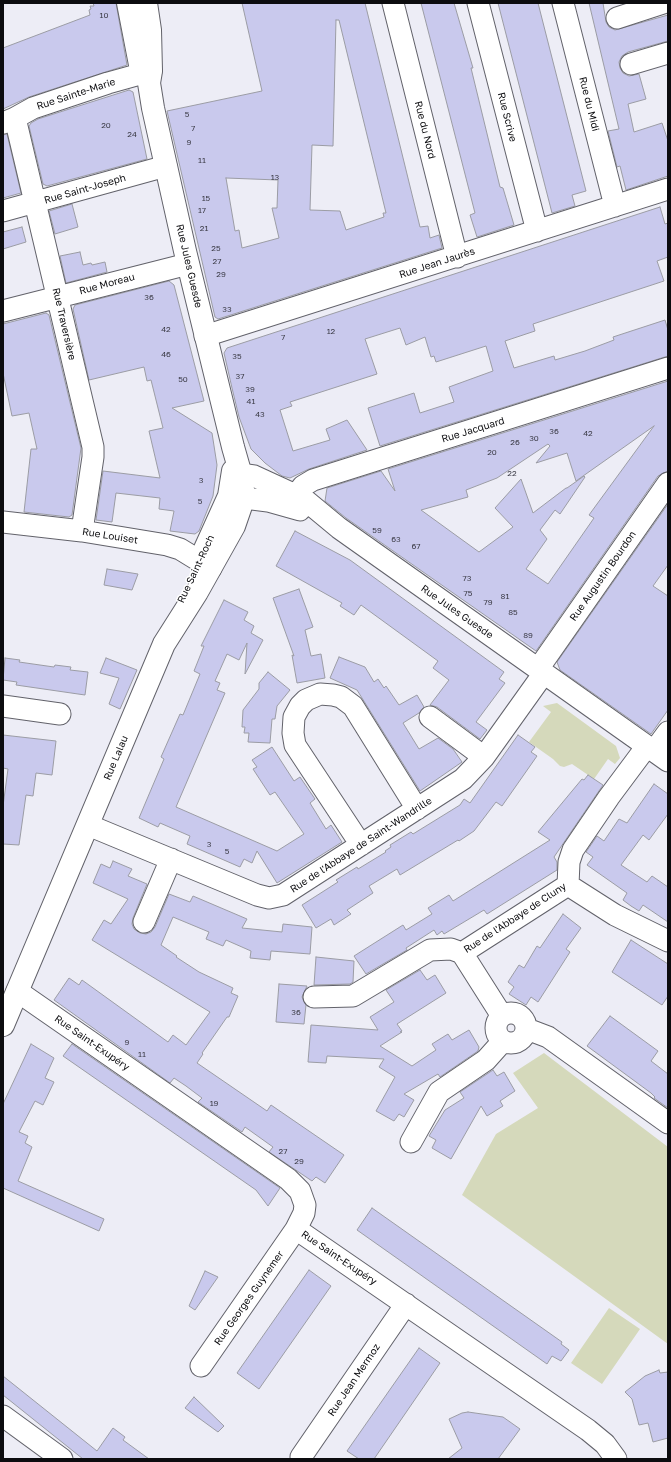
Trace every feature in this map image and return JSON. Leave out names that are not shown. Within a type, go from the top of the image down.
[{"type":"main road","name":"Rue Jules Guesde","points":[[128,3],[147,76],[188,264],[233,447],[237,473],[236,497]]},
{"type":"main road","name":"Rue Jules Guesde","points":[[146,3],[150,30],[147,76]]},
{"type":"main road","name":"Rue Saint-Roch","points":[[164,644],[174,615],[205,564],[236,497]]},
{"type":"main road","name":"Rue Lalau","points":[[3,1025],[11,995],[88,825],[164,644]]},
{"type":"street","name":"Rue du Nord","points":[[393,3],[457,257]]},
{"type":"street","name":"Rue Scrive","points":[[478,3],[537,231]]},
{"type":"street","name":"Rue du Midi","points":[[563,3],[615,206]]},
{"type":"street","points":[[617,18],[663,3]]},
{"type":"street","points":[[631,64],[668,53]]},
{"type":"street","name":"Rue Sainte-Marie","points":[[9,120],[33,108],[147,76]]},
{"type":"street","name":"Rue Traversière","points":[[9,120],[35,203],[93,447],[93,457],[82,531]]},
{"type":"street","name":"Rue Saint-Joseph","points":[[3,211],[166,166]]},
{"type":"street","name":"Rue Jean Jaurès","points":[[206,336],[668,189]]},
{"type":"street","name":"Rue Moreau","points":[[3,311],[188,264]]},
{"type":"street","name":"Rue Jacquard","points":[[292,501],[303,486],[313,480],[668,368]]},
{"type":"street","points":[[237,473],[254,476],[292,501]]},
{"type":"street","name":"Rue Augustin Bourdon","points":[[541,671],[668,483]]},
{"type":"street","points":[[236,497],[292,501]]},
{"type":"street","name":"Rue Jules Guesde","points":[[292,501],[339,528],[656,753]]},
{"type":"street","name":"Rue Louiset","points":[[3,522],[82,531],[167,545],[180,549],[205,564]]},
{"type":"street","name":"Rue de l'Abbaye de Saint-Wandrille","points":[[88,825],[257,895],[268,898],[289,892],[463,779],[484,757],[541,671]]},
{"type":"street","points":[[361,845],[295,745],[293,733],[294,717],[300,706],[306,700],[320,694],[333,695],[341,697],[353,706],[417,809]]},
{"type":"street","points":[[3,706],[60,714]]},
{"type":"street","points":[[430,717],[484,757]]},
{"type":"street","name":"Rue de l'Abbaye de Cluny","points":[[314,997],[353,996],[430,950],[451,949],[462,953],[568,885],[569,862],[573,850],[609,797],[656,753],[668,732]]},
{"type":"street","points":[[144,922],[171,859]]},
{"type":"street","points":[[568,885],[615,915],[668,941]]},
{"type":"street","points":[[462,953],[502,1016]]},
{"type":"street","name":"Rue Saint-Exupéry","points":[[11,995],[292,1182],[300,1191],[305,1205],[304,1213],[296,1229],[588,1430],[605,1444],[616,1459]]},
{"type":"street","points":[[511,1013],[519,1015],[525,1021],[527,1030],[524,1038],[516,1043],[504,1041],[498,1036],[496,1029],[497,1022],[502,1016],[511,1013]]},
{"type":"street","points":[[527,1030],[548,1037],[668,1123]]},
{"type":"street","points":[[411,1142],[439,1092],[486,1060],[504,1041]]},
{"type":"street","name":"Rue Georges Guynemer","points":[[201,1366],[296,1229]]},
{"type":"street","name":"Rue Jean Mermoz","points":[[302,1457],[406,1304]]},
{"type":"street","points":[[3,1416],[62,1459]]},
{"type":"green space","points":[[557,703],[616,746],[620,758],[615,764],[608,759],[594,779],[572,764],[564,767],[560,766],[553,759],[529,742],[551,712],[543,706]]},
{"type":"green space","points":[[544,1053],[668,1147],[668,1344],[462,1195],[496,1134],[538,1108],[513,1073]]},
{"type":"green space","points":[[609,1308],[640,1329],[602,1384],[571,1363]]},
{"type":"building","points":[[93,3],[116,3],[127,65],[29,97],[3,109],[3,48],[90,15],[90,6],[94,6]]},
{"type":"building","points":[[242,3],[365,3],[420,227],[428,226],[430,238],[439,235],[442,248],[218,319],[215,317],[167,111],[262,91]],"holes":[[[336,20],[339,20],[386,213],[383,213],[384,217],[346,230],[340,211],[310,210],[312,145],[333,146]],[[226,178],[278,180],[277,208],[272,208],[279,238],[242,248],[239,230],[235,231]]]},
{"type":"building","points":[[421,3],[454,3],[473,68],[471,68],[500,187],[503,188],[514,225],[477,237],[470,215],[475,213]]},
{"type":"building","points":[[498,3],[538,3],[586,191],[572,195],[575,206],[552,213]]},
{"type":"building","points":[[589,3],[603,3],[606,22],[609,27],[615,30],[668,15],[668,41],[628,52],[622,56],[619,62],[623,73],[629,76],[639,74],[646,99],[628,104],[634,132],[662,123],[668,141],[668,176],[626,190],[620,166],[617,167],[608,131],[619,129]]},
{"type":"building","points":[[129,90],[133,92],[147,159],[47,186],[43,184],[29,126],[31,123],[38,119]]},
{"type":"building","points":[[7,134],[21,193],[3,198],[3,135]]},
{"type":"building","points":[[72,204],[78,227],[55,234],[49,211]]},
{"type":"building","points":[[660,207],[665,224],[668,223],[668,257],[657,261],[664,281],[533,324],[535,331],[505,341],[514,368],[554,356],[555,360],[585,351],[614,340],[613,337],[665,320],[668,330],[668,356],[380,446],[368,408],[414,393],[420,413],[454,402],[449,387],[493,371],[486,346],[436,362],[434,356],[431,357],[425,337],[406,345],[400,328],[365,339],[377,374],[290,402],[292,406],[280,410],[293,451],[330,440],[326,429],[347,420],[367,450],[309,469],[290,478],[282,476],[265,463],[251,449],[239,417],[232,388],[224,353],[227,348]]},
{"type":"building","points":[[22,227],[26,242],[3,249],[3,232]]},
{"type":"building","points":[[80,252],[83,265],[91,263],[92,265],[105,262],[107,272],[66,283],[60,256]]},
{"type":"building","points":[[169,281],[174,285],[204,401],[172,408],[212,433],[217,465],[213,496],[199,531],[195,534],[170,531],[174,511],[159,509],[160,498],[116,493],[112,522],[96,520],[103,471],[160,478],[149,431],[163,428],[151,380],[147,381],[144,367],[89,380],[73,309],[75,305]]},
{"type":"building","points":[[46,313],[49,315],[81,448],[72,515],[69,517],[24,512],[31,449],[37,449],[29,413],[12,416],[3,373],[3,324]]},
{"type":"building","points":[[668,381],[668,471],[658,476],[536,651],[346,518],[325,501],[327,488],[381,471],[395,491],[388,469]],"holes":[[[654,426],[589,515],[594,518],[548,584],[526,569],[547,539],[540,530],[555,510],[560,514],[585,477],[584,476],[533,513],[521,479],[495,508],[513,527],[479,552],[421,510],[468,497],[466,490],[497,478],[548,444],[550,446],[536,463],[567,453],[576,481]]]},
{"type":"building","points":[[668,504],[668,565],[653,586],[668,596],[668,710],[651,734],[560,670],[557,662]]},
{"type":"building","points":[[295,531],[350,560],[504,672],[499,679],[505,683],[476,722],[487,730],[480,739],[437,707],[430,705],[449,680],[433,668],[438,661],[361,605],[354,615],[340,606],[342,603],[276,566]]},
{"type":"building","points":[[107,569],[138,574],[132,590],[104,585]]},
{"type":"building","points":[[299,589],[313,627],[305,630],[311,656],[321,654],[325,678],[297,683],[292,655],[294,656],[273,598]]},
{"type":"building","points":[[224,600],[248,612],[244,620],[254,626],[251,633],[263,640],[245,674],[247,643],[239,660],[227,654],[215,681],[220,683],[217,690],[225,693],[176,807],[277,851],[304,834],[275,792],[270,795],[253,769],[257,767],[252,760],[272,747],[294,781],[300,777],[315,799],[310,803],[326,829],[331,825],[342,842],[277,883],[257,851],[252,863],[244,859],[240,867],[187,844],[190,836],[160,823],[158,827],[139,818],[164,759],[161,757],[180,714],[183,715],[200,674],[194,671],[204,646],[201,646]]},
{"type":"building","points":[[339,657],[365,667],[374,682],[378,679],[384,688],[386,686],[399,705],[417,695],[424,707],[419,713],[403,723],[419,749],[438,738],[453,749],[462,762],[420,791],[357,690],[330,678]]},
{"type":"building","points":[[5,658],[20,660],[19,662],[54,667],[55,665],[71,667],[70,670],[88,672],[85,695],[16,685],[17,682],[3,680]]},
{"type":"building","points":[[106,658],[137,670],[120,709],[109,704],[119,678],[100,673]]},
{"type":"building","points":[[268,672],[290,690],[277,706],[275,719],[272,719],[270,743],[248,742],[249,733],[244,733],[245,727],[242,727],[243,710],[259,689],[259,683]]},
{"type":"building","points":[[3,735],[56,741],[52,775],[36,773],[33,796],[26,795],[19,845],[3,844],[3,806],[8,769],[3,768]]},
{"type":"building","points":[[518,735],[535,747],[531,752],[537,756],[502,806],[496,802],[474,831],[459,841],[458,840],[400,875],[397,869],[369,886],[373,893],[347,910],[351,914],[334,925],[331,919],[316,928],[302,905],[338,882],[336,880],[386,852],[385,851],[391,847],[390,845],[411,832],[413,834],[460,805],[464,799],[470,803]]},
{"type":"building","points":[[588,775],[603,785],[554,857],[557,862],[557,870],[487,914],[484,910],[444,934],[442,931],[437,935],[434,930],[406,948],[407,950],[366,974],[354,956],[403,925],[406,930],[432,914],[428,908],[449,895],[453,901],[550,840],[538,832],[582,779],[584,780]]},
{"type":"building","points":[[654,784],[668,794],[668,814],[649,840],[643,835],[621,865],[647,882],[652,876],[668,887],[668,922],[643,905],[639,911],[631,906],[623,900],[627,893],[587,865],[593,857],[586,852],[597,836],[604,841],[619,819],[627,823]]},
{"type":"building","points":[[113,861],[132,869],[128,876],[147,884],[132,924],[134,929],[140,933],[146,934],[151,932],[155,927],[169,894],[190,902],[193,896],[247,919],[242,928],[282,932],[283,924],[312,927],[310,954],[271,951],[270,960],[250,958],[251,951],[226,940],[223,946],[206,939],[209,932],[173,917],[161,945],[199,972],[233,988],[231,993],[238,996],[229,1017],[227,1017],[202,1053],[203,1054],[197,1063],[267,1111],[271,1105],[344,1155],[325,1183],[316,1177],[312,1181],[269,1152],[273,1147],[245,1127],[242,1132],[198,1102],[202,1098],[186,1086],[174,1078],[170,1083],[54,1000],[69,978],[79,985],[82,980],[168,1042],[173,1035],[186,1045],[210,1012],[92,940],[104,920],[111,924],[128,899],[93,883],[101,864],[110,868]]},
{"type":"building","points":[[563,914],[581,928],[566,949],[570,952],[538,1002],[531,997],[526,1005],[509,994],[514,987],[508,982],[519,965],[524,968],[537,946],[540,948]]},
{"type":"building","points":[[631,940],[668,964],[668,996],[662,1005],[612,972]]},
{"type":"building","points":[[316,957],[354,961],[353,982],[350,984],[314,985]]},
{"type":"building","points":[[420,970],[427,980],[435,975],[446,993],[397,1024],[402,1031],[400,1032],[402,1032],[380,1046],[412,1066],[436,1050],[432,1044],[448,1034],[452,1040],[469,1030],[479,1047],[478,1051],[440,1077],[438,1074],[404,1094],[414,1100],[404,1117],[399,1114],[394,1121],[376,1111],[395,1077],[379,1067],[384,1059],[327,1056],[326,1063],[308,1062],[311,1025],[378,1030],[370,1017],[394,1002],[386,990]]},
{"type":"building","points":[[279,984],[307,986],[302,997],[306,1005],[304,1024],[276,1022]]},
{"type":"building","points":[[610,1016],[658,1051],[651,1061],[668,1074],[668,1108],[654,1098],[655,1097],[651,1093],[587,1046]]},
{"type":"building","points":[[31,1044],[54,1058],[45,1078],[54,1082],[43,1105],[35,1101],[19,1132],[28,1136],[25,1143],[32,1147],[18,1181],[104,1219],[99,1231],[3,1188],[3,1104]]},
{"type":"building","points":[[72,1044],[280,1188],[268,1206],[256,1190],[63,1056]]},
{"type":"building","points":[[493,1070],[497,1076],[504,1072],[515,1091],[500,1101],[503,1106],[487,1116],[481,1106],[451,1159],[432,1148],[436,1140],[429,1136],[445,1110],[464,1098],[460,1092]]},
{"type":"building","points":[[372,1208],[562,1342],[561,1344],[569,1350],[561,1361],[552,1356],[547,1364],[357,1230]]},
{"type":"building","points":[[309,1270],[331,1286],[259,1389],[237,1373]]},
{"type":"building","points":[[205,1271],[218,1277],[195,1310],[189,1306]]},
{"type":"building","points":[[419,1348],[440,1363],[374,1459],[359,1459],[347,1451]]},
{"type":"building","points":[[659,1370],[660,1373],[668,1372],[668,1438],[653,1442],[648,1423],[639,1425],[632,1399],[625,1392],[645,1376]]},
{"type":"building","points":[[3,1376],[97,1451],[113,1428],[125,1437],[123,1440],[149,1459],[83,1459],[3,1395]]},
{"type":"building","points":[[194,1397],[224,1426],[218,1432],[185,1408]]},
{"type":"building","points":[[468,1412],[503,1417],[520,1429],[498,1459],[448,1459],[462,1448],[449,1419]]}]
